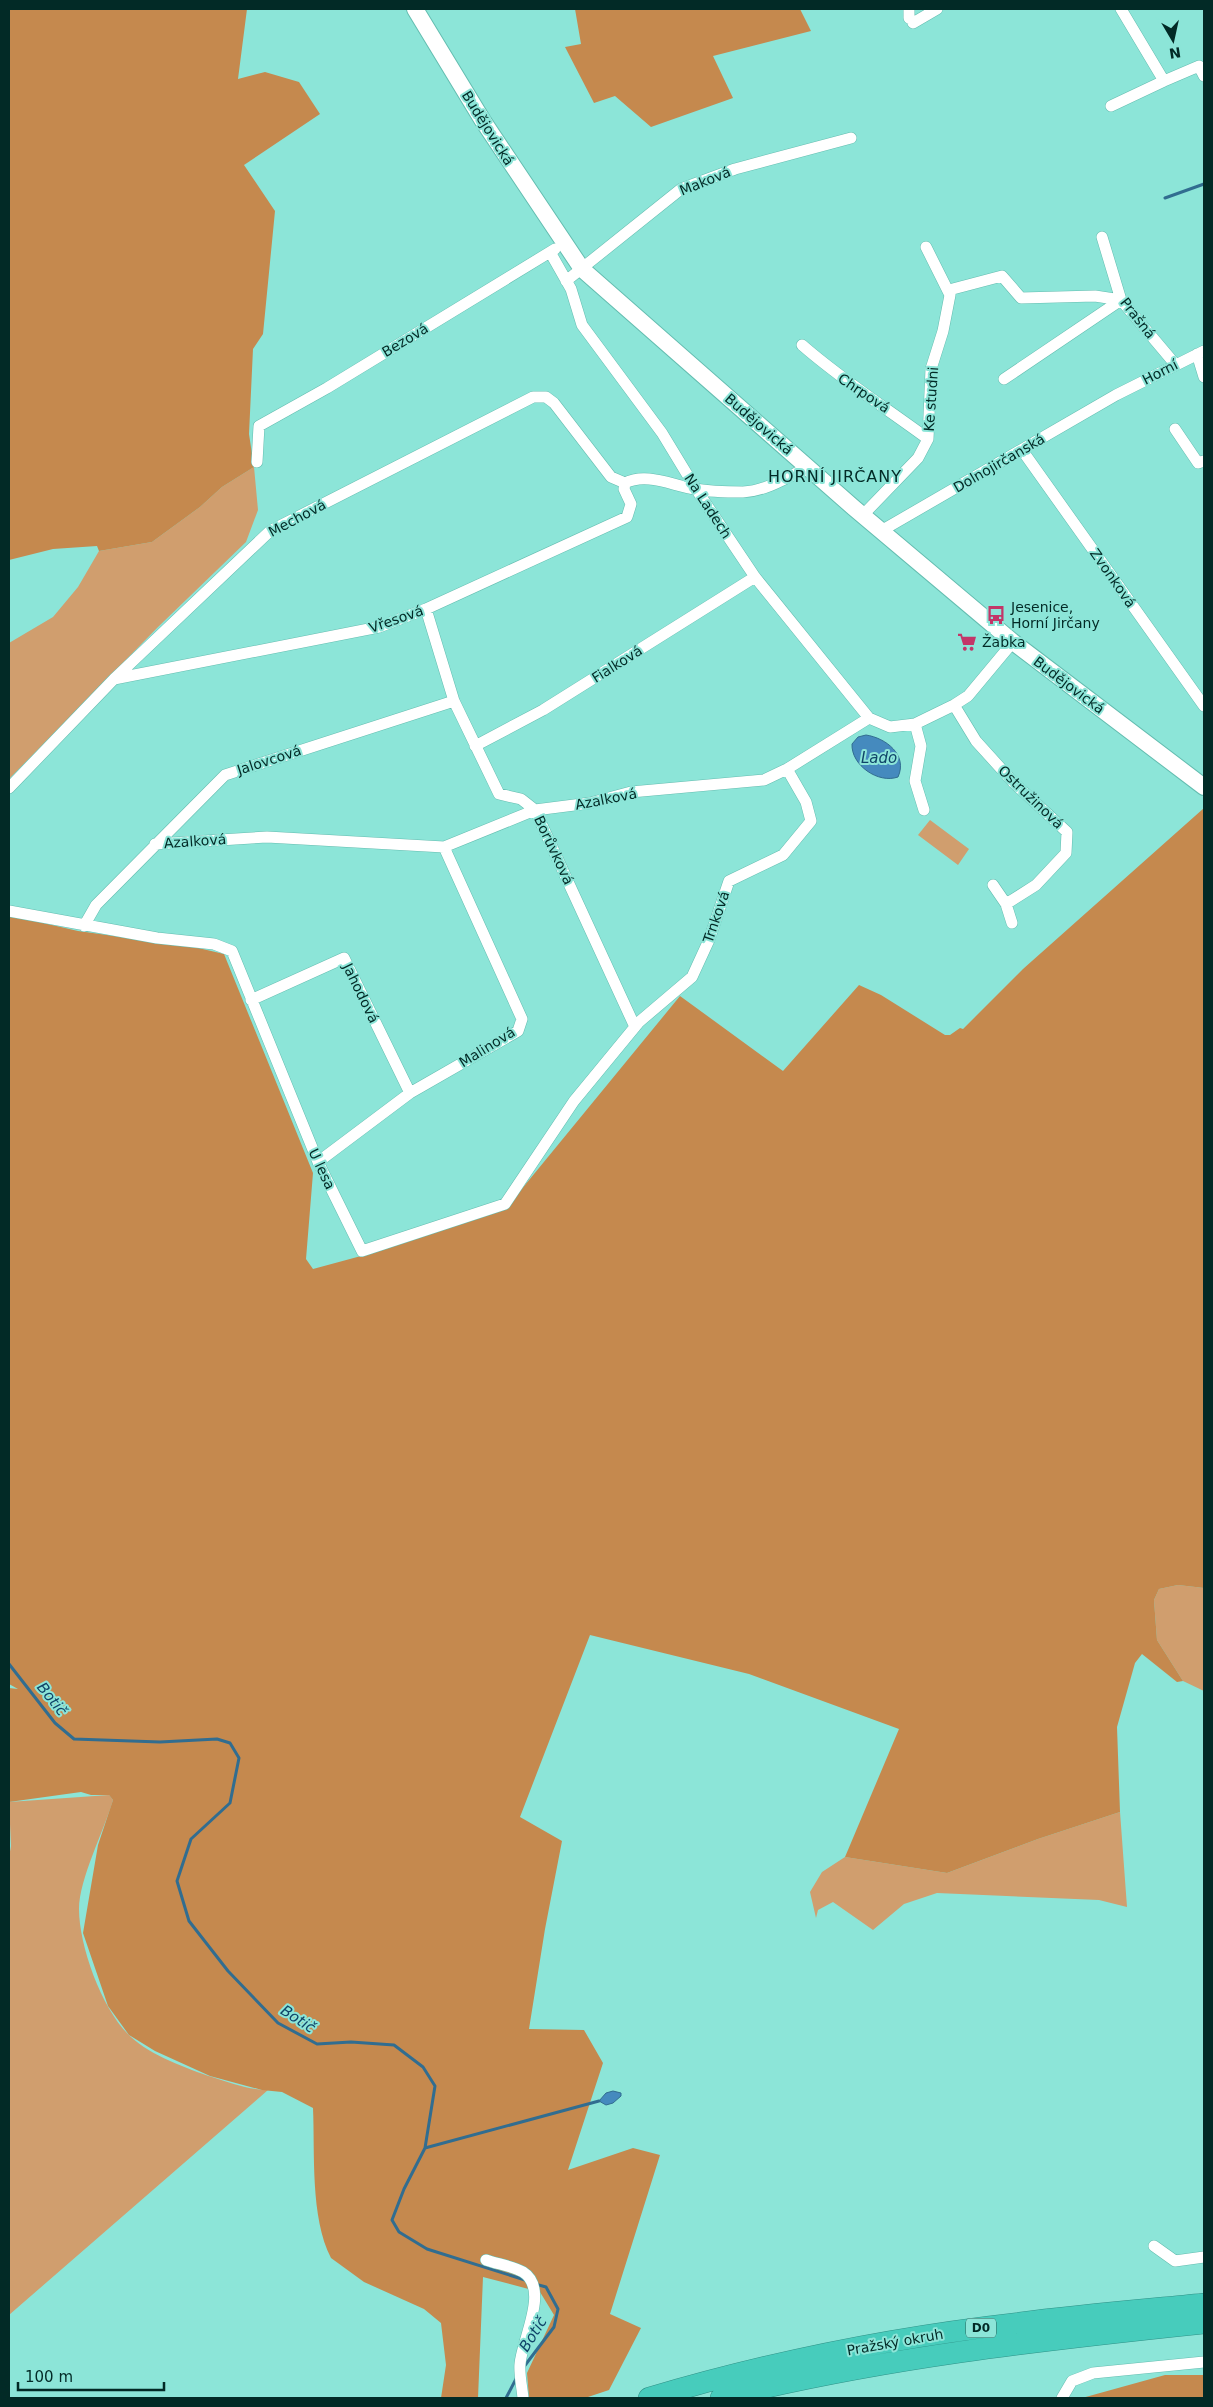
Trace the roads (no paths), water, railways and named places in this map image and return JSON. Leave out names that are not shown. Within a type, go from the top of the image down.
[{"type":"highway","name":"Pražský okruh","points":[[649,2398],[798,2360],[926,2336],[1019,2323],[1204,2304]]},
{"type":"highway","name":"Pražský okruh","points":[[721,2398],[831,2373],[921,2356],[1021,2342],[1204,2323]]},
{"type":"main road","name":"Budějovická","points":[[415,9],[557,248],[881,531],[1012,642],[1204,787]]},
{"type":"street","points":[[910,16],[937,9]]},
{"type":"street","points":[[1121,9],[1164,81]]},
{"type":"street","points":[[1111,106],[1164,81],[1202,69]]},
{"type":"street","name":"Maková","points":[[582,270],[681,189],[735,169],[852,138]]},
{"type":"street","name":"Prašná","points":[[1102,237],[1121,300],[1175,364]]},
{"type":"street","points":[[926,247],[949,290],[1002,276],[1021,298],[1095,296],[1121,300]]},
{"type":"street","name":"Na Ladech","points":[[557,248],[566,281],[582,324],[662,433],[696,489],[755,577],[869,718]]},
{"type":"street","name":"Bezová","points":[[257,462],[259,426],[327,388],[557,248]]},
{"type":"street","points":[[566,281],[582,270]]},
{"type":"street","name":"Ke studni","points":[[863,515],[918,458],[928,439],[931,369],[945,325],[949,290]]},
{"type":"street","points":[[1004,379],[1121,300]]},
{"type":"street","name":"Chrpová","points":[[802,345],[835,374],[876,400],[928,439]]},
{"type":"street","points":[[1201,353],[1204,378]]},
{"type":"street","name":"Horní","points":[[1116,395],[1175,364],[1201,353]]},
{"type":"street","name":"Dolnojirčanská","points":[[881,531],[1116,395]]},
{"type":"street","name":"Mechová","points":[[9,788],[114,679],[270,531],[532,397],[546,397],[554,403],[611,477],[625,483]]},
{"type":"street","points":[[1175,429],[1198,463],[1204,461]]},
{"type":"street","name":"Zvonková","points":[[1022,450],[1204,706]]},
{"type":"street","points":[[625,483],[632,479],[643,479],[696,489],[745,492],[766,487],[808,467]]},
{"type":"street","name":"Vřesová","points":[[114,679],[379,627],[426,609],[627,517],[631,504],[624,489],[625,483]]},
{"type":"street","name":"Fialková","points":[[476,746],[543,710],[755,577]]},
{"type":"street","name":"Borůvková","points":[[426,609],[454,701],[499,794],[521,799],[535,810],[635,1026]]},
{"type":"street","points":[[869,718],[890,727],[915,724],[954,706],[968,696],[1012,642]]},
{"type":"street","name":"Jalovcová","points":[[84,926],[96,905],[224,775],[454,701]]},
{"type":"street","name":"Ostružinová","points":[[954,706],[976,741],[1014,783],[1067,832],[1066,853],[1036,885],[1006,904]]},
{"type":"street","name":"Azalková","points":[[155,844],[267,837],[444,847],[535,810],[590,804],[631,792],[764,780],[787,769],[869,718]]},
{"type":"street","points":[[915,724],[920,746],[915,781],[924,810]]},
{"type":"street","name":"Trnková","points":[[635,1026],[692,977],[709,940],[729,881],[783,856],[811,821],[806,802],[787,769]]},
{"type":"street","name":"Malinová","points":[[318,1162],[410,1093],[518,1031],[522,1019],[444,847]]},
{"type":"street","points":[[993,885],[1006,904],[1012,923]]},
{"type":"street","name":"U lesa","points":[[9,911],[157,938],[214,944],[232,951],[318,1162],[362,1252],[505,1204],[574,1101],[635,1026]]},
{"type":"street","name":"Jahodová","points":[[251,1000],[344,958],[410,1093]]},
{"type":"street","points":[[1154,2246],[1175,2261],[1204,2257]]},
{"type":"street","points":[[486,2260],[522,2272],[530,2279],[535,2294],[534,2311],[519,2364],[524,2398]]},
{"type":"street","points":[[1062,2398],[1072,2381],[1093,2373],[1204,2362]]},
{"type":"water","name":"Lado","points":[[866,735],[888,744],[898,755],[900,769],[898,777],[882,778],[861,766],[853,752],[852,744],[858,737]]},
{"type":"water","points":[[613,2091],[621,2093],[621,2096],[613,2103],[606,2105],[599,2101],[606,2093]]},
{"type":"waterway","points":[[1165,198],[1204,184]]},
{"type":"waterway","name":"Botič","points":[[9,1664],[55,1723],[74,1739],[160,1742],[217,1739],[230,1743],[239,1758],[230,1803],[191,1839],[177,1881],[189,1921],[228,1971],[278,2023],[317,2044],[351,2042],[394,2045],[423,2067],[435,2086],[425,2148],[404,2189],[392,2220],[399,2232],[427,2249],[525,2280]]},
{"type":"waterway","points":[[425,2148],[599,2101]]},
{"type":"waterway","name":"Botič","points":[[523,2368],[554,2327],[558,2309],[546,2287],[535,2284]]},
{"type":"waterway","name":"Botič","points":[[506,2398],[517,2377]]},
{"type":"place","name":"Jesenice, Horní Jirčany","points":[[996,615]]},
{"type":"place","name":"Žabka","points":[[967,642]]},
{"type":"district","name":"HORNÍ JIRČANY","points":[[835,476]]}]
